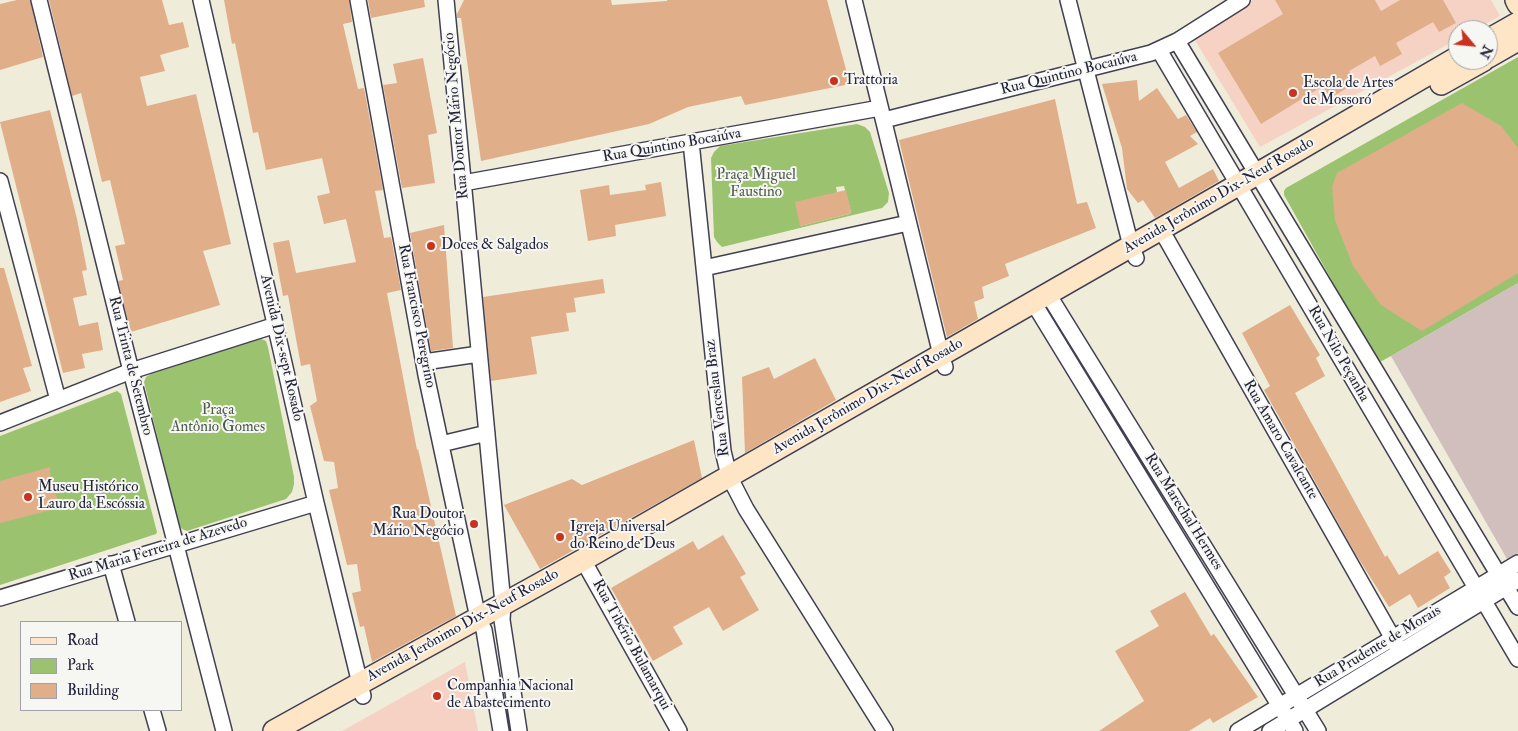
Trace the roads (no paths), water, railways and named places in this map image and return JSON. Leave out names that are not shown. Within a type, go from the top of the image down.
[{"type":"main road","points":[[1516,0],[1518,4]]},
{"type":"main road","points":[[1498,34],[1518,22]]},
{"type":"main road","points":[[1498,52],[1518,40]]},
{"type":"main road","name":"Avenida Jerônimo Dix-Neuf Rosado","points":[[1261,180],[1448,64]]},
{"type":"main road","name":"Avenida Jerônimo Dix-Neuf Rosado","points":[[274,731],[361,690],[491,618],[1242,190],[1465,70]]},
{"type":"main road","name":"Avenida Jerônimo Dix-Neuf Rosado","points":[[299,731],[361,690]]},
{"type":"street","name":"Rua Trinta de Setembro","points":[[39,0],[131,371],[224,731]]},
{"type":"street","name":"Avenida Dix-sept Rosado","points":[[201,0],[316,503],[361,690]]},
{"type":"street","name":"Rua Francisco Peregrino","points":[[358,0],[424,362],[441,444],[491,618]]},
{"type":"street","name":"Rua Doutor Mário Negócio","points":[[446,0],[487,433],[491,618]]},
{"type":"street","points":[[854,0],[943,361]]},
{"type":"street","points":[[1068,0],[1134,252]]},
{"type":"street","name":"Rua Quintino Bocaiúva","points":[[463,183],[691,142],[882,114],[1086,70],[1159,50],[1177,41],[1242,0]]},
{"type":"street","name":"Rua Nilo Peçanha","points":[[1177,41],[1507,580],[1518,607]]},
{"type":"street","name":"Rua Nilo Peçanha","points":[[1159,50],[1518,659]]},
{"type":"street","name":"Rua Venceslau Braz","points":[[691,142],[723,451],[732,482],[746,509],[885,731]]},
{"type":"street","points":[[0,181],[58,400]]},
{"type":"street","points":[[704,268],[908,223]]},
{"type":"street","name":"Rua Amaro Cavalcante","points":[[1163,235],[1396,645]]},
{"type":"street","name":"Rua Marechal Hermes","points":[[1044,304],[1298,696],[1318,731]]},
{"type":"street","name":"Rua Marechal Hermes","points":[[1044,304],[1292,726]]},
{"type":"street","points":[[0,423],[131,371],[276,325]]},
{"type":"street","points":[[424,362],[480,354]]},
{"type":"street","points":[[441,444],[487,433]]},
{"type":"street","name":"Rua Maria Ferreira de Azevedo","points":[[0,598],[316,503]]},
{"type":"street","name":"Rua Prudente de Morais","points":[[1238,731],[1298,696],[1396,645],[1480,594],[1507,580],[1518,563]]},
{"type":"street","points":[[111,564],[127,621]]},
{"type":"street","name":"Rua Tibério Bulamarqui","points":[[586,565],[679,731]]},
{"type":"street","points":[[491,618],[501,731]]},
{"type":"street","points":[[491,618],[519,731]]},
{"type":"street","name":"Rua Prudente de Morais","points":[[1270,731],[1292,726],[1306,710],[1396,645]]},
{"type":"street","points":[[152,711],[158,731]]},
{"type":"place","name":"Trattoria","points":[[834,81]]},
{"type":"place","name":"Escola de Artes de Mossoró","points":[[1293,93]]},
{"type":"place","name":"Doces & Salgados","points":[[431,246]]},
{"type":"place","name":"Museu Histórico Lauro da Escóssia","points":[[28,497]]},
{"type":"place","name":"Rua Doutor Mário Negócio","points":[[474,524]]},
{"type":"place","name":"Igreja Universal do Reino de Deus","points":[[560,537]]},
{"type":"place","name":"Companhia Nacional de Abastecimento","points":[[437,696]]},
{"type":"park label","name":"Praça Miguel Faustino","points":[[756,184]]},
{"type":"park label","name":"Praça Antônio Gomes","points":[[218,420]]}]
